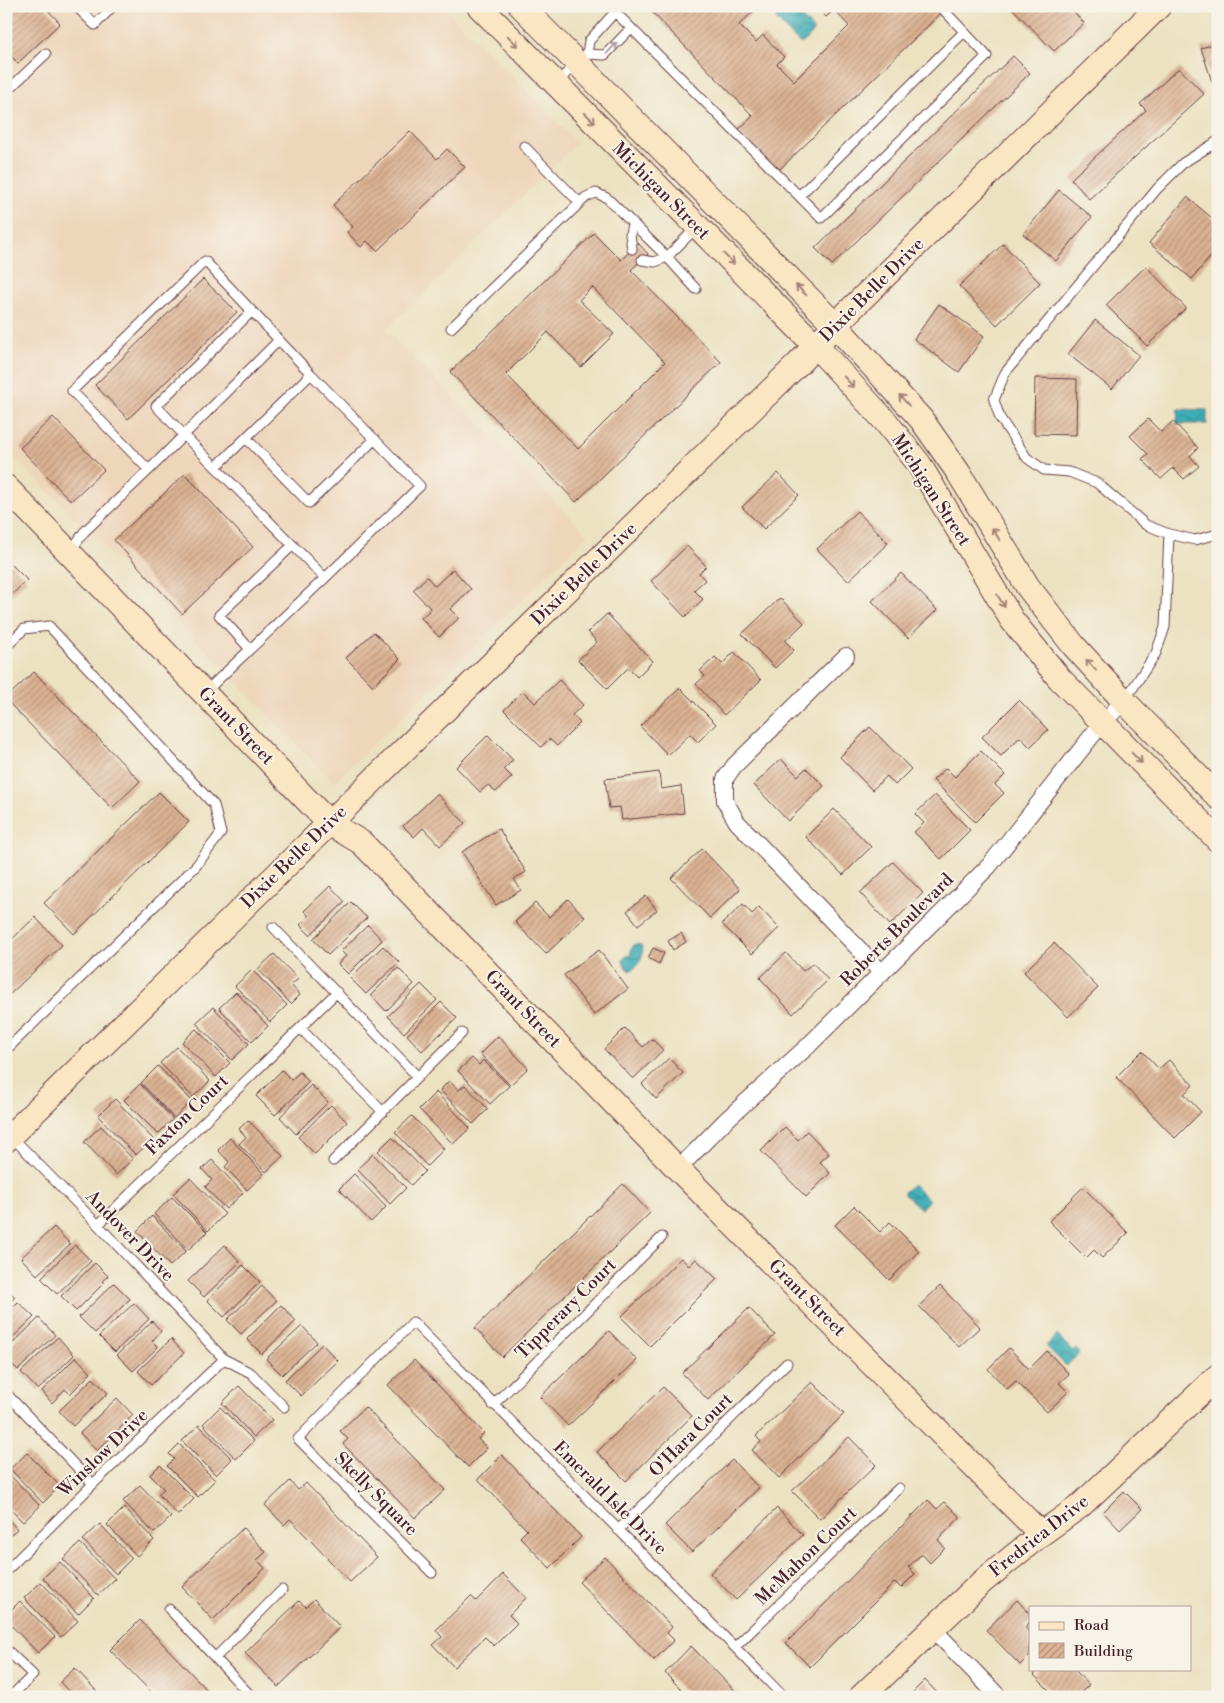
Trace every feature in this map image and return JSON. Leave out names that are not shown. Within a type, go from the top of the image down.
[{"type":"street","name":"Michigan Street","points":[[479,6],[816,346],[886,422],[913,457],[1012,620],[1059,678],[1218,840]]},
{"type":"street","name":"Michigan Street","points":[[522,6],[582,58],[836,325],[921,419],[958,472],[1028,586],[1074,646],[1124,701],[1218,797]]},
{"type":"street","name":"Dixie Belle Drive","points":[[8,1136],[816,346],[1159,6]]},
{"type":"street","name":"Grant Street","points":[[6,486],[329,823],[362,843],[678,1169],[1041,1534]]},
{"type":"street","points":[[846,656],[734,766],[725,779],[725,801],[737,822],[882,973]]},
{"type":"street","name":"Roberts Boulevard","points":[[678,1169],[724,1122],[808,1046],[989,866],[1102,723],[1124,701]]},
{"type":"street","name":"Fredrica Drive","points":[[861,1697],[982,1582],[1041,1534],[1080,1506],[1218,1376]]},
{"type":"street","points":[[932,1628],[999,1697]]},
{"type":"lane","points":[[76,6],[95,25],[113,6]]},
{"type":"lane","points":[[555,84],[582,58],[589,41],[612,9],[821,218],[987,56],[940,6]]},
{"type":"lane","points":[[582,58],[605,55],[631,28]]},
{"type":"lane","points":[[799,196],[964,32]]},
{"type":"lane","points":[[6,92],[46,54]]},
{"type":"lane","points":[[1218,141],[1184,163],[1157,189],[1005,373],[994,400],[1000,418],[1027,458],[1044,470],[1069,472],[1097,483],[1146,525],[1169,534],[1195,540],[1218,534]]},
{"type":"lane","points":[[524,146],[580,202]]},
{"type":"lane","points":[[451,328],[580,202],[596,193],[607,198],[667,257],[696,289]]},
{"type":"lane","points":[[632,222],[630,235],[632,249]]},
{"type":"lane","points":[[642,260],[656,262],[667,257],[697,227]]},
{"type":"lane","points":[[149,470],[72,391],[205,261],[420,486],[204,693]]},
{"type":"lane","points":[[252,311],[156,406],[325,578]]},
{"type":"lane","points":[[70,552],[84,532],[279,340]]},
{"type":"lane","points":[[216,467],[311,374]]},
{"type":"lane","points":[[246,438],[309,503],[375,439]]},
{"type":"lane","points":[[1124,701],[1156,653],[1166,627],[1169,534]]},
{"type":"lane","points":[[250,649],[218,616],[293,545]]},
{"type":"lane","points":[[6,647],[24,629],[49,626],[214,805],[221,833],[196,866],[6,1050]]},
{"type":"lane","points":[[273,927],[418,1076]]},
{"type":"lane","name":"Faxton Court","points":[[98,1225],[337,992]]},
{"type":"lane","points":[[300,1028],[383,1112]]},
{"type":"lane","points":[[333,1161],[462,1033]]},
{"type":"lane","name":"Andover Drive","points":[[8,1136],[98,1225],[224,1359],[251,1373],[284,1407]]},
{"type":"lane","name":"Tipperary Court","points":[[493,1405],[662,1237]]},
{"type":"lane","name":"Emerald Isle Drive","points":[[298,1439],[413,1322],[493,1405],[784,1697]]},
{"type":"lane","name":"Winslow Drive","points":[[6,1571],[93,1484],[224,1359]]},
{"type":"lane","name":"O'Hara Court","points":[[618,1530],[787,1363]]},
{"type":"lane","points":[[6,1393],[93,1484]]},
{"type":"lane","name":"Skelly Square","points":[[298,1439],[432,1573]]},
{"type":"lane","name":"McMahon Court","points":[[735,1647],[899,1488]]},
{"type":"lane","points":[[215,1658],[282,1590]]},
{"type":"lane","points":[[169,1609],[252,1697]]},
{"type":"lane","points":[[6,1649],[33,1675],[10,1697]]},
{"type":"shaded area","points":[[6,6],[443,6],[577,143],[386,330],[588,535],[334,783],[220,664],[6,449]]},
{"type":"water","points":[[786,6],[791,6],[813,29],[813,33],[803,43],[799,43],[776,19],[776,16]]},
{"type":"water","points":[[1178,409],[1207,410],[1207,424],[1177,424]]},
{"type":"water","points":[[635,944],[641,945],[643,951],[639,963],[630,971],[626,968],[623,961],[625,957],[630,955]]},
{"type":"water","points":[[913,1184],[929,1200],[921,1209],[904,1195],[904,1192]]},
{"type":"water","points":[[1057,1335],[1073,1351],[1076,1349],[1080,1353],[1066,1366],[1046,1346]]},
{"type":"building","points":[[6,6],[44,6],[60,23],[18,63],[6,51]]},
{"type":"building","points":[[646,6],[759,6],[739,25],[756,42],[763,35],[784,57],[777,64],[794,81],[849,26],[834,10],[826,17],[815,6],[937,6],[942,12],[777,172],[737,131],[753,116]]},
{"type":"building","points":[[1010,6],[1068,6],[1084,23],[1054,51]]},
{"type":"building","points":[[1218,43],[1218,97],[1217,97],[1201,48]]},
{"type":"building","points":[[1013,56],[1030,73],[832,265],[815,248]]},
{"type":"building","points":[[1179,68],[1204,94],[1089,199],[1071,179],[1146,110],[1140,104]]},
{"type":"building","points":[[410,131],[437,159],[447,149],[465,167],[377,251],[367,241],[361,247],[347,232],[353,227],[333,205]]},
{"type":"building","points":[[1059,190],[1092,217],[1056,261],[1023,234]]},
{"type":"building","points":[[1187,197],[1218,223],[1218,248],[1192,279],[1149,243]]},
{"type":"building","points":[[594,233],[621,260],[638,243],[648,254],[631,270],[721,362],[576,502],[450,372]],"holes":[[[592,287],[665,362],[578,449],[506,374],[548,332],[581,367],[614,334],[579,300]]]},
{"type":"building","points":[[1003,244],[1040,283],[997,325],[959,286]]},
{"type":"building","points":[[1146,266],[1186,308],[1147,346],[1106,305]]},
{"type":"building","points":[[203,279],[237,312],[128,419],[95,385]]},
{"type":"building","points":[[939,304],[984,336],[959,372],[914,339]]},
{"type":"building","points":[[1095,320],[1139,355],[1112,389],[1068,354]]},
{"type":"building","points":[[1035,378],[1077,379],[1076,435],[1034,434]]},
{"type":"building","points":[[53,417],[104,470],[71,501],[20,448]]},
{"type":"building","points":[[1148,419],[1161,432],[1173,421],[1198,448],[1190,456],[1199,466],[1184,479],[1173,468],[1161,479],[1142,459],[1148,454],[1130,436]]},
{"type":"building","points":[[778,473],[799,495],[764,529],[742,507]]},
{"type":"building","points":[[185,474],[253,547],[182,614],[114,540]]},
{"type":"building","points":[[857,511],[888,543],[848,581],[817,549]]},
{"type":"building","points":[[687,546],[706,566],[699,573],[705,580],[694,590],[703,599],[685,617],[651,581]]},
{"type":"building","points":[[6,559],[27,580],[6,600]]},
{"type":"building","points":[[453,569],[471,589],[450,609],[459,618],[439,637],[421,618],[431,609],[413,590],[427,577],[435,586]]},
{"type":"building","points":[[901,573],[937,610],[908,638],[872,601]]},
{"type":"building","points":[[780,598],[804,623],[785,641],[794,650],[775,668],[742,634]]},
{"type":"building","points":[[607,614],[653,661],[637,677],[628,668],[607,689],[578,660],[597,642],[588,632]]},
{"type":"building","points":[[374,632],[400,659],[373,686],[346,658]]},
{"type":"building","points":[[734,652],[761,680],[724,715],[696,684],[705,676],[700,671],[715,657],[722,664]]},
{"type":"building","points":[[34,672],[140,781],[112,808],[6,700]]},
{"type":"building","points":[[559,680],[583,705],[572,715],[580,723],[557,746],[549,739],[541,747],[504,710],[523,691],[535,703]]},
{"type":"building","points":[[680,688],[716,724],[698,742],[690,734],[668,755],[640,726]]},
{"type":"building","points":[[1019,700],[1048,730],[1030,747],[1020,737],[1001,756],[982,737]]},
{"type":"building","points":[[870,727],[911,769],[895,785],[887,776],[872,790],[840,757]]},
{"type":"building","points":[[488,735],[513,760],[504,769],[512,777],[496,792],[488,785],[480,792],[456,767]]},
{"type":"building","points":[[981,751],[1005,775],[995,785],[1004,793],[975,822],[933,780],[946,768],[955,777]]},
{"type":"building","points":[[781,759],[798,776],[806,768],[824,786],[788,821],[754,785]]},
{"type":"building","points":[[659,772],[661,789],[681,786],[684,813],[622,820],[620,807],[609,808],[605,779]]},
{"type":"building","points":[[159,792],[189,822],[74,934],[44,903]]},
{"type":"building","points":[[437,794],[465,823],[440,846],[423,828],[414,837],[403,826]]},
{"type":"building","points":[[935,795],[970,830],[941,859],[914,832],[924,823],[915,814]]},
{"type":"building","points":[[834,809],[871,847],[843,875],[806,837]]},
{"type":"building","points":[[499,829],[526,872],[514,879],[521,890],[496,905],[462,852]]},
{"type":"building","points":[[702,849],[740,889],[710,918],[671,878]]},
{"type":"building","points":[[893,862],[923,893],[890,925],[860,893]]},
{"type":"building","points":[[330,886],[345,902],[310,935],[300,925],[309,916],[304,911]]},
{"type":"building","points":[[646,896],[657,910],[638,925],[627,911]]},
{"type":"building","points":[[568,899],[585,917],[546,954],[515,922],[535,903],[549,917]]},
{"type":"building","points":[[351,902],[367,918],[328,955],[313,939]]},
{"type":"building","points":[[743,904],[752,914],[759,907],[779,928],[752,954],[722,924]]},
{"type":"building","points":[[35,917],[62,945],[6,998],[6,945]]},
{"type":"building","points":[[368,925],[382,940],[348,974],[338,964],[346,956],[341,951]]},
{"type":"building","points":[[681,933],[686,942],[673,950],[668,941]]},
{"type":"building","points":[[1054,943],[1098,988],[1068,1017],[1024,972]]},
{"type":"building","points":[[383,946],[399,962],[366,994],[350,978]]},
{"type":"building","points":[[653,948],[664,953],[659,964],[648,958]]},
{"type":"building","points":[[599,950],[628,989],[594,1015],[564,975]]},
{"type":"building","points":[[786,953],[803,971],[813,963],[828,980],[793,1014],[760,978]]},
{"type":"building","points":[[274,954],[298,979],[291,985],[300,995],[291,1004],[258,969]]},
{"type":"building","points":[[398,968],[414,984],[386,1011],[371,995]]},
{"type":"building","points":[[252,970],[287,1005],[270,1022],[235,986]]},
{"type":"building","points":[[421,984],[437,1000],[404,1033],[388,1016]]},
{"type":"building","points":[[236,992],[268,1026],[252,1042],[219,1008]]},
{"type":"building","points":[[441,1002],[457,1018],[422,1051],[407,1035]]},
{"type":"building","points":[[213,1007],[249,1044],[232,1060],[196,1023]]},
{"type":"building","points":[[625,1028],[643,1047],[652,1039],[663,1050],[633,1079],[604,1049]]},
{"type":"building","points":[[196,1029],[230,1063],[216,1077],[182,1042]]},
{"type":"building","points":[[498,1036],[528,1068],[510,1085],[480,1054]]},
{"type":"building","points":[[177,1047],[210,1081],[193,1097],[160,1063]]},
{"type":"building","points":[[1142,1051],[1159,1069],[1169,1060],[1193,1085],[1184,1094],[1201,1112],[1175,1138],[1116,1077]]},
{"type":"building","points":[[472,1058],[479,1065],[483,1060],[509,1086],[490,1104],[458,1071]]},
{"type":"building","points":[[669,1058],[683,1073],[656,1099],[642,1084]]},
{"type":"building","points":[[158,1066],[192,1101],[174,1118],[141,1083]]},
{"type":"building","points":[[282,1070],[291,1080],[300,1072],[309,1082],[275,1115],[256,1096]]},
{"type":"building","points":[[449,1081],[459,1090],[465,1085],[488,1109],[473,1124],[440,1090]]},
{"type":"building","points":[[140,1084],[173,1119],[158,1134],[124,1100]]},
{"type":"building","points":[[311,1085],[328,1102],[296,1134],[280,1117]]},
{"type":"building","points":[[436,1092],[470,1128],[453,1144],[419,1109]]},
{"type":"building","points":[[115,1099],[153,1139],[136,1155],[98,1116]]},
{"type":"building","points":[[331,1105],[347,1122],[315,1154],[298,1137]]},
{"type":"building","points":[[412,1116],[444,1149],[427,1166],[395,1132]]},
{"type":"building","points":[[248,1120],[283,1156],[266,1172],[239,1144],[246,1137],[239,1129]]},
{"type":"building","points":[[101,1126],[133,1159],[116,1175],[84,1142]]},
{"type":"building","points":[[785,1127],[798,1140],[807,1131],[829,1154],[820,1162],[830,1173],[806,1197],[761,1151]]},
{"type":"building","points":[[392,1137],[425,1171],[411,1185],[378,1151]]},
{"type":"building","points":[[230,1138],[264,1174],[247,1190],[225,1167],[229,1162],[218,1150]]},
{"type":"building","points":[[373,1154],[406,1188],[390,1204],[357,1169]]},
{"type":"building","points":[[212,1160],[243,1193],[226,1209],[205,1187],[212,1180],[202,1169]]},
{"type":"building","points":[[354,1174],[386,1207],[371,1222],[339,1189]]},
{"type":"building","points":[[190,1178],[225,1214],[208,1231],[173,1194]]},
{"type":"building","points":[[623,1184],[650,1213],[502,1357],[475,1328]]},
{"type":"building","points":[[1083,1187],[1128,1233],[1102,1258],[1094,1250],[1086,1258],[1049,1221]]},
{"type":"building","points":[[172,1197],[207,1232],[188,1250],[154,1214]]},
{"type":"building","points":[[854,1206],[880,1232],[890,1222],[919,1251],[889,1280],[835,1225]]},
{"type":"building","points":[[152,1216],[186,1251],[170,1266],[137,1231]]},
{"type":"building","points":[[54,1227],[70,1244],[37,1275],[21,1258]]},
{"type":"building","points":[[75,1245],[91,1261],[57,1294],[41,1278]]},
{"type":"building","points":[[225,1245],[240,1262],[204,1297],[188,1281]]},
{"type":"building","points":[[681,1258],[689,1266],[696,1259],[717,1279],[650,1346],[621,1317]]},
{"type":"building","points":[[95,1263],[108,1276],[102,1281],[104,1283],[76,1311],[61,1296]]},
{"type":"building","points":[[243,1265],[260,1282],[224,1317],[207,1300]]},
{"type":"building","points":[[114,1283],[130,1299],[95,1333],[79,1317]]},
{"type":"building","points":[[262,1286],[276,1301],[241,1334],[227,1320]]},
{"type":"building","points":[[940,1286],[980,1327],[959,1347],[919,1306]]},
{"type":"building","points":[[6,1288],[15,1297],[6,1306]]},
{"type":"building","points":[[18,1302],[34,1317],[6,1344],[6,1313]]},
{"type":"building","points":[[134,1303],[149,1319],[115,1352],[99,1336]]},
{"type":"building","points":[[281,1305],[296,1321],[262,1354],[247,1339]]},
{"type":"building","points":[[749,1308],[775,1335],[708,1400],[682,1373]]},
{"type":"building","points":[[39,1318],[55,1335],[18,1370],[6,1358],[6,1350]]},
{"type":"building","points":[[152,1321],[161,1331],[152,1341],[158,1347],[133,1371],[117,1355]]},
{"type":"building","points":[[302,1326],[317,1342],[282,1375],[266,1359]]},
{"type":"building","points":[[609,1331],[637,1360],[568,1426],[540,1397]]},
{"type":"building","points":[[58,1337],[74,1355],[38,1390],[21,1372]]},
{"type":"building","points":[[171,1339],[184,1353],[151,1385],[138,1371]]},
{"type":"building","points":[[322,1344],[338,1361],[301,1396],[285,1380]]},
{"type":"building","points":[[1009,1348],[1029,1369],[1047,1351],[1069,1374],[1059,1383],[1068,1392],[1047,1412],[1016,1381],[1007,1389],[988,1369]]},
{"type":"building","points":[[76,1357],[91,1373],[70,1394],[65,1389],[52,1403],[42,1391]]},
{"type":"building","points":[[414,1360],[484,1433],[478,1439],[487,1448],[468,1467],[388,1385]]},
{"type":"building","points":[[93,1378],[108,1393],[73,1426],[59,1411]]},
{"type":"building","points":[[812,1382],[844,1414],[779,1478],[752,1450],[761,1442],[756,1436]]},
{"type":"building","points":[[239,1386],[272,1420],[254,1437],[222,1403]]},
{"type":"building","points":[[663,1387],[692,1416],[626,1481],[597,1452]]},
{"type":"building","points":[[117,1398],[133,1415],[97,1451],[80,1433]]},
{"type":"building","points":[[220,1407],[254,1441],[236,1459],[203,1424]]},
{"type":"building","points":[[365,1407],[445,1490],[415,1518],[343,1444],[348,1439],[340,1431]]},
{"type":"building","points":[[199,1425],[232,1459],[216,1475],[182,1441]]},
{"type":"building","points":[[849,1437],[876,1465],[820,1519],[792,1491]]},
{"type":"building","points":[[179,1444],[215,1480],[198,1497],[167,1466],[174,1459],[169,1454]]},
{"type":"building","points":[[27,1453],[60,1486],[43,1503],[10,1469]]},
{"type":"building","points":[[502,1455],[581,1537],[550,1568],[520,1537],[527,1530],[478,1479]]},
{"type":"building","points":[[732,1460],[759,1488],[692,1552],[665,1525]]},
{"type":"building","points":[[160,1465],[194,1499],[178,1515],[158,1494],[164,1489],[150,1475]]},
{"type":"building","points":[[6,1471],[40,1506],[23,1522],[6,1505]]},
{"type":"building","points":[[290,1481],[298,1490],[306,1483],[377,1557],[350,1582],[290,1519],[284,1525],[265,1505]]},
{"type":"building","points":[[140,1485],[171,1517],[154,1533],[123,1501]]},
{"type":"building","points":[[1124,1491],[1142,1509],[1120,1530],[1103,1512]]},
{"type":"building","points":[[928,1500],[937,1509],[945,1502],[960,1517],[938,1540],[945,1548],[930,1563],[922,1554],[908,1567],[915,1574],[901,1588],[895,1582],[810,1667],[786,1643]]},
{"type":"building","points":[[124,1508],[154,1540],[137,1556],[107,1525]]},
{"type":"building","points":[[777,1508],[803,1535],[736,1600],[710,1573]]},
{"type":"building","points":[[6,1517],[17,1529],[6,1539]]},
{"type":"building","points":[[100,1524],[132,1558],[116,1574],[83,1540]]},
{"type":"building","points":[[243,1528],[266,1552],[257,1560],[265,1568],[213,1620],[182,1587]]},
{"type":"building","points":[[80,1543],[115,1579],[98,1595],[63,1559]]},
{"type":"building","points":[[605,1557],[672,1627],[667,1633],[674,1640],[654,1660],[579,1582]]},
{"type":"building","points":[[60,1562],[94,1598],[78,1614],[43,1578]]},
{"type":"building","points":[[503,1574],[526,1598],[509,1615],[517,1623],[494,1646],[485,1637],[454,1667],[433,1645],[442,1637],[436,1630],[471,1596],[476,1601]]},
{"type":"building","points":[[41,1582],[78,1621],[61,1637],[24,1598]]},
{"type":"building","points":[[314,1599],[340,1627],[278,1687],[245,1653],[299,1601],[306,1607]]},
{"type":"building","points":[[1017,1600],[1029,1613],[1029,1623],[1025,1627],[1029,1632],[1029,1656],[1020,1665],[986,1630]]},
{"type":"building","points":[[20,1601],[55,1637],[38,1653],[6,1620],[6,1615]]},
{"type":"building","points":[[140,1620],[214,1697],[156,1697],[110,1650]]},
{"type":"building","points":[[691,1646],[741,1697],[689,1697],[665,1673]]},
{"type":"building","points":[[75,1668],[102,1697],[74,1697],[60,1682]]},
{"type":"building","points":[[1039,1670],[1075,1670],[1089,1685],[1076,1697],[1056,1697],[1034,1675]]},
{"type":"building","points":[[925,1680],[941,1697],[908,1697]]}]
